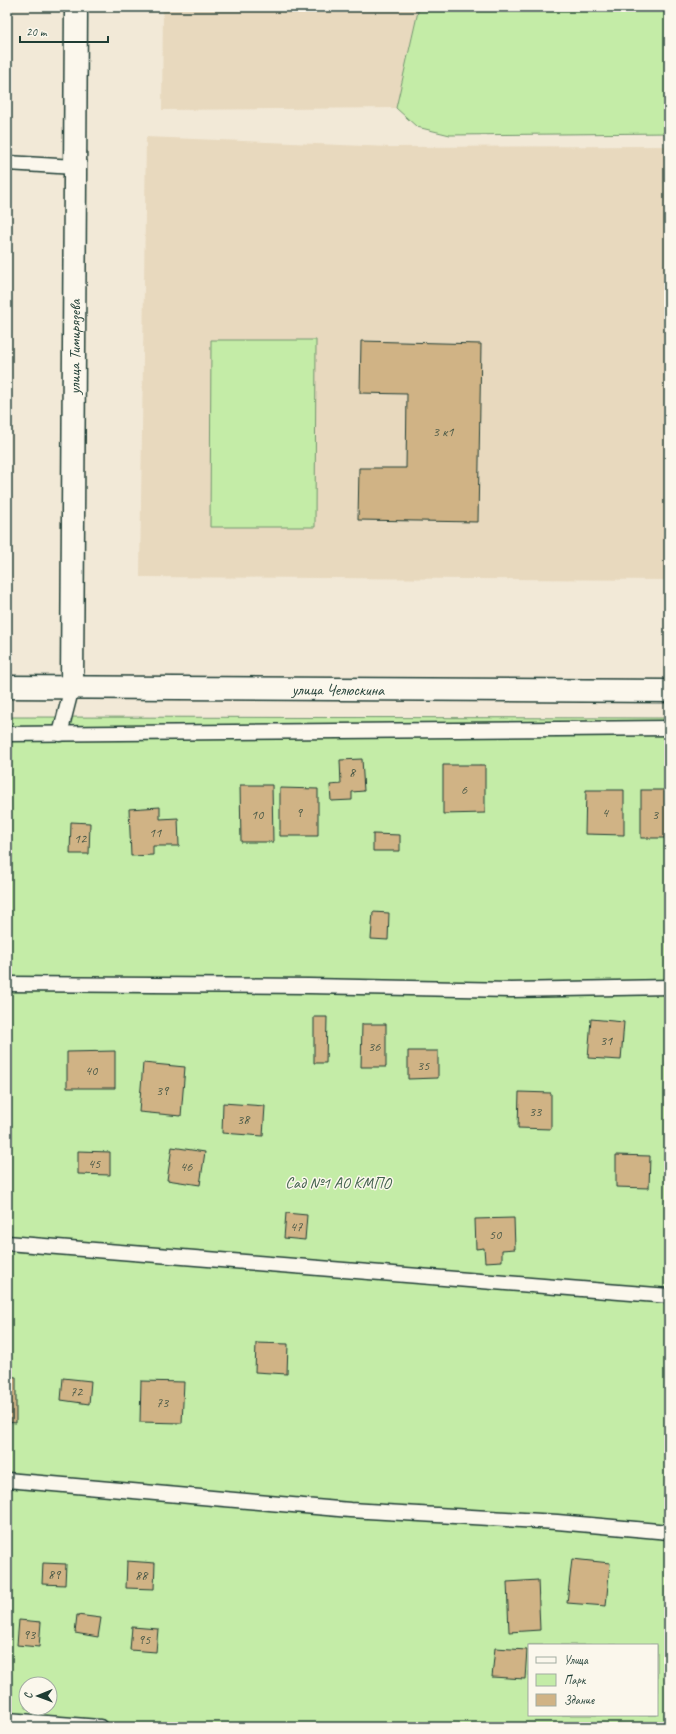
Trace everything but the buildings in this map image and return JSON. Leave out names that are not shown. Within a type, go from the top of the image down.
[{"type":"street","name":"улица Тимирязева","points":[[72,687],[76,7]]},
{"type":"street","name":"улица Челюскина","points":[[7,687],[669,691]]},
{"type":"lane","points":[[7,163],[75,167]]},
{"type":"lane","points":[[60,734],[72,687]]},
{"type":"lane","points":[[7,734],[669,728]]},
{"type":"lane","points":[[7,984],[301,986],[511,990],[669,987]]},
{"type":"lane","points":[[7,1243],[669,1296]]},
{"type":"lane","points":[[7,1480],[343,1509],[557,1522],[669,1532]]},
{"type":"lane","points":[[7,1720],[100,1727]]},
{"type":"shaded area","points":[[163,7],[419,7],[396,108],[162,110]]},
{"type":"shaded area","points":[[146,137],[390,147],[669,146],[669,580],[140,577]]},
{"type":"green space","points":[[419,7],[669,7],[669,133],[450,135],[417,127],[396,108]]},
{"type":"green space","points":[[211,340],[316,340],[315,527],[210,527]]},
{"type":"green space","name":"Сад №1 АО КМПО","points":[[7,717],[669,718],[669,1727],[7,1727]]}]
